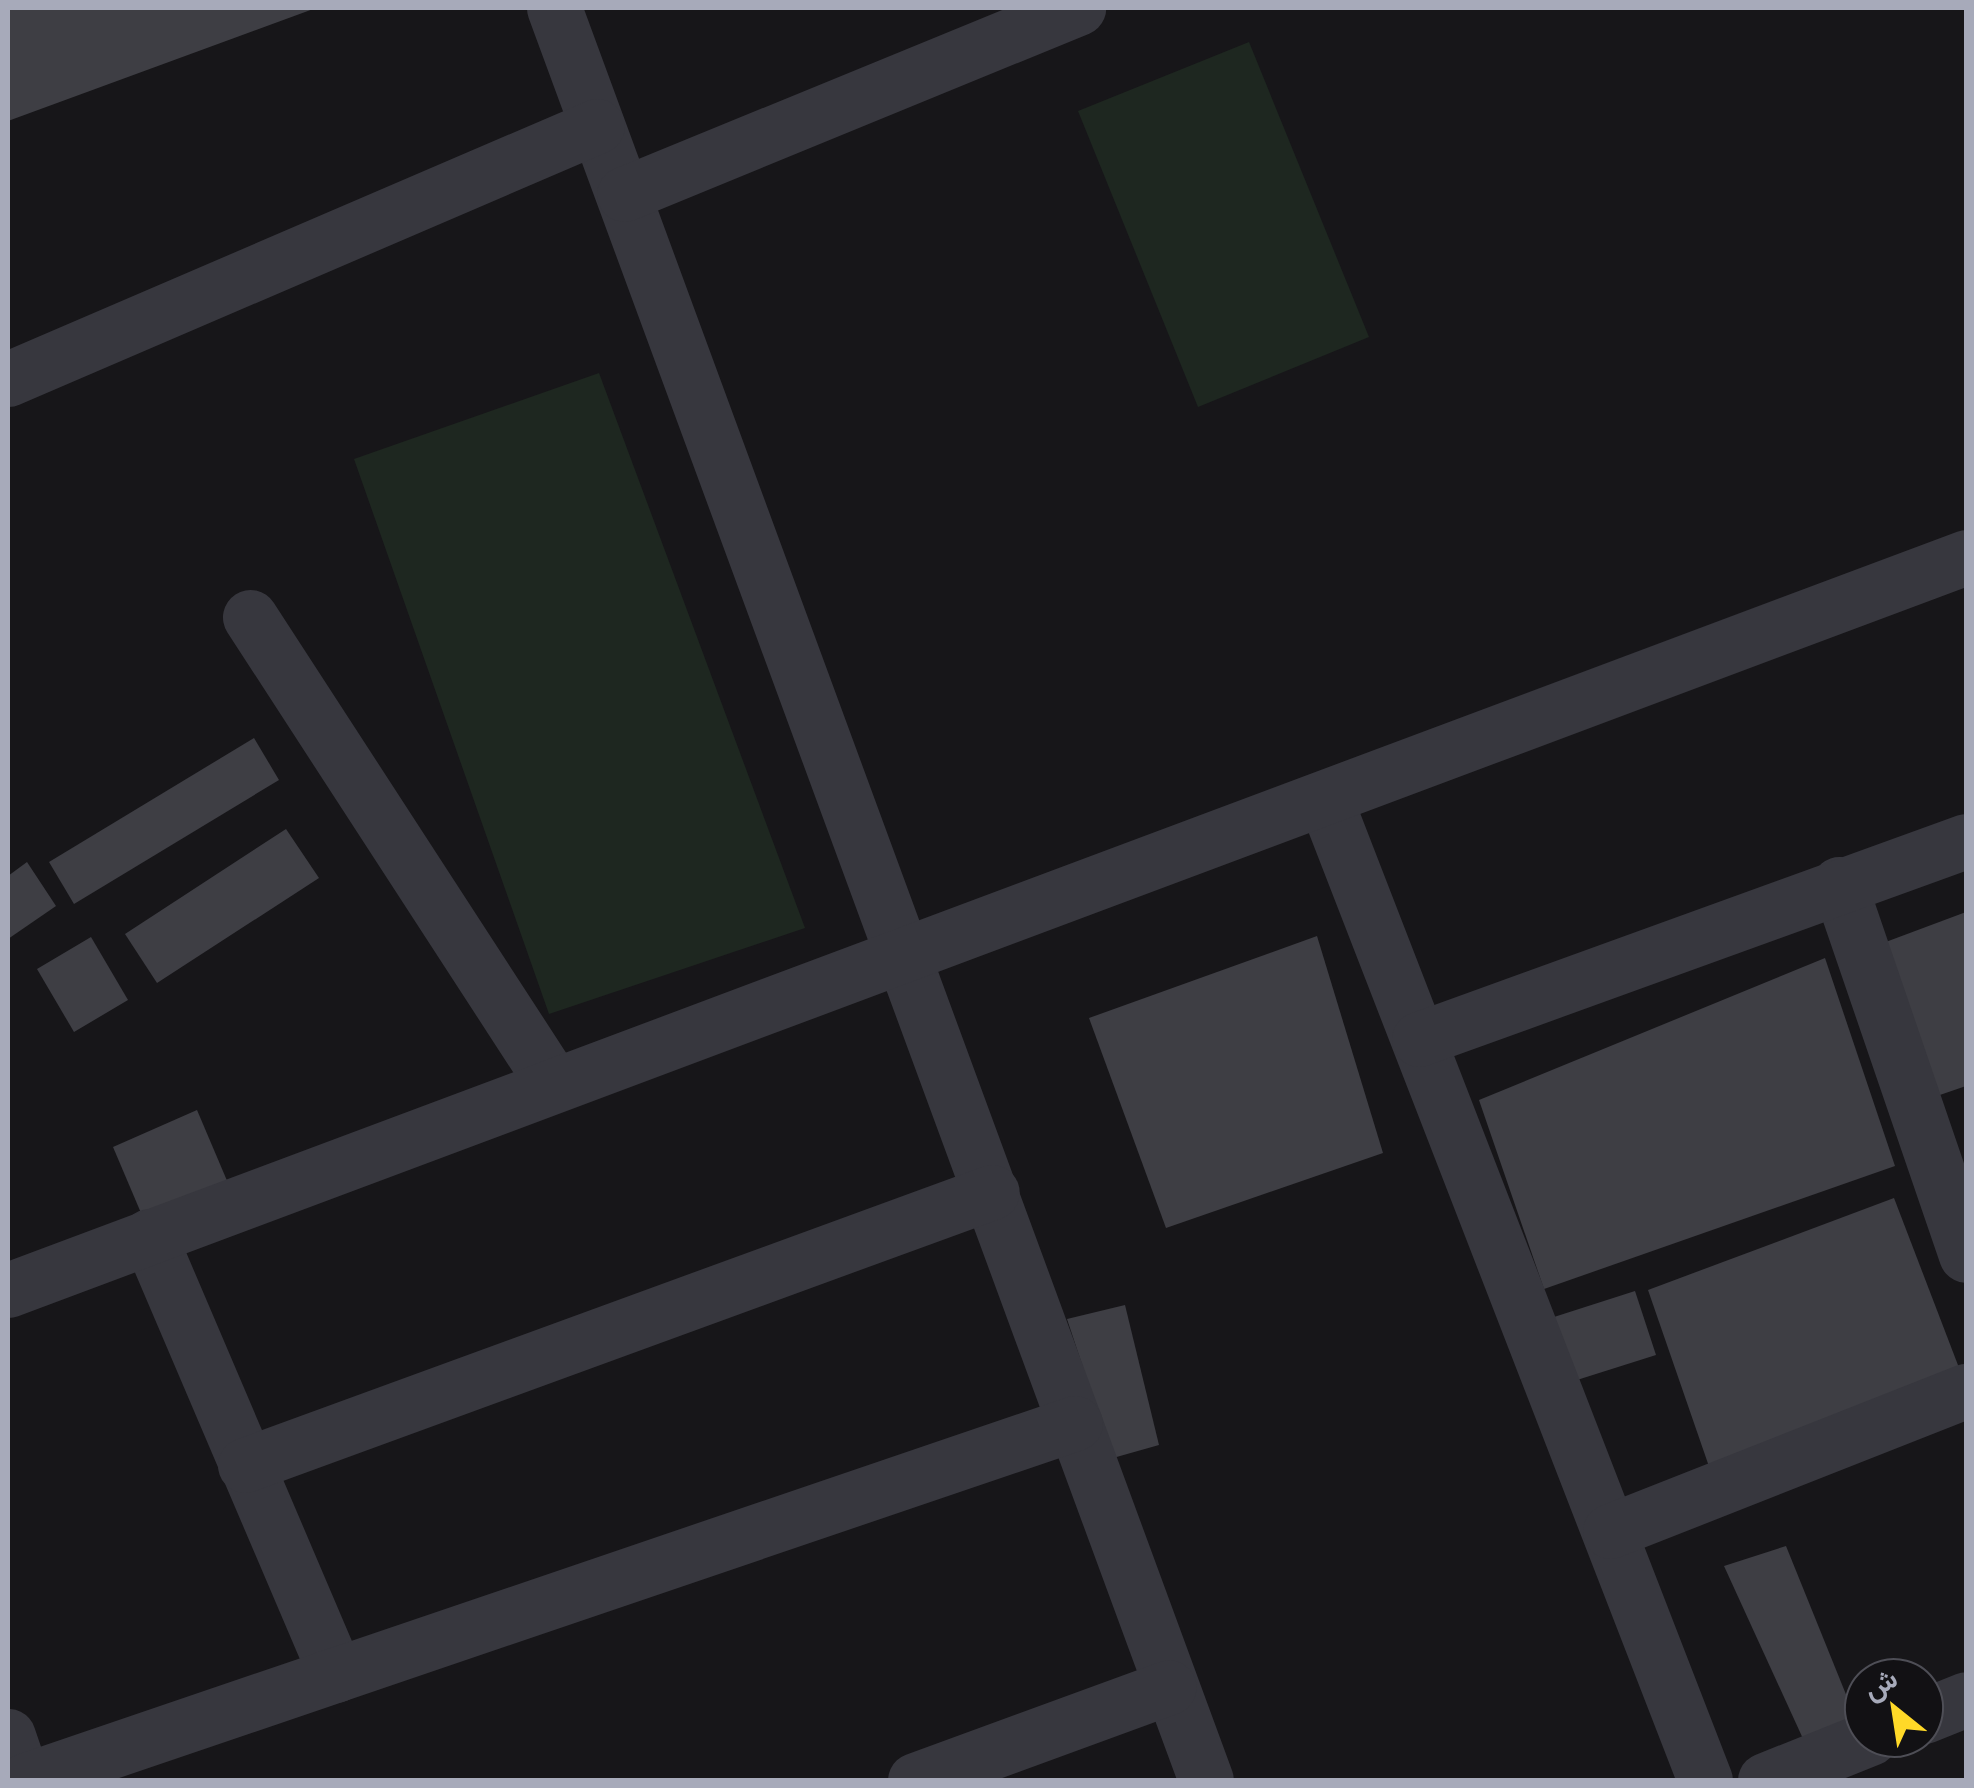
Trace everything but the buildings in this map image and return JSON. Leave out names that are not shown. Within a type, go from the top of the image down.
[{"type":"street","points":[[554,8],[1206,1780]]},
{"type":"street","points":[[624,194],[1078,8]]},
{"type":"street","points":[[8,379],[597,126]]},
{"type":"street","points":[[8,1290],[904,955],[1326,802],[1966,557]]},
{"type":"street","points":[[250,617],[554,1085]]},
{"type":"street","points":[[1326,802],[1705,1780]]},
{"type":"street","points":[[1418,1039],[1839,884],[1966,842]]},
{"type":"street","points":[[1839,884],[1966,1255]]},
{"type":"street","points":[[245,1465],[992,1192]]},
{"type":"street","points":[[149,1236],[336,1675]]},
{"type":"street","points":[[1610,1530],[1966,1391]]},
{"type":"street","points":[[8,1736],[25,1780],[1075,1423]]},
{"type":"street","points":[[915,1780],[1169,1687]]},
{"type":"street","points":[[1765,1780],[1844,1748]]},
{"type":"shaded area","points":[[1249,42],[1369,337],[1198,407],[1078,111]]},
{"type":"shaded area","points":[[599,373],[805,928],[549,1014],[354,459]]}]
